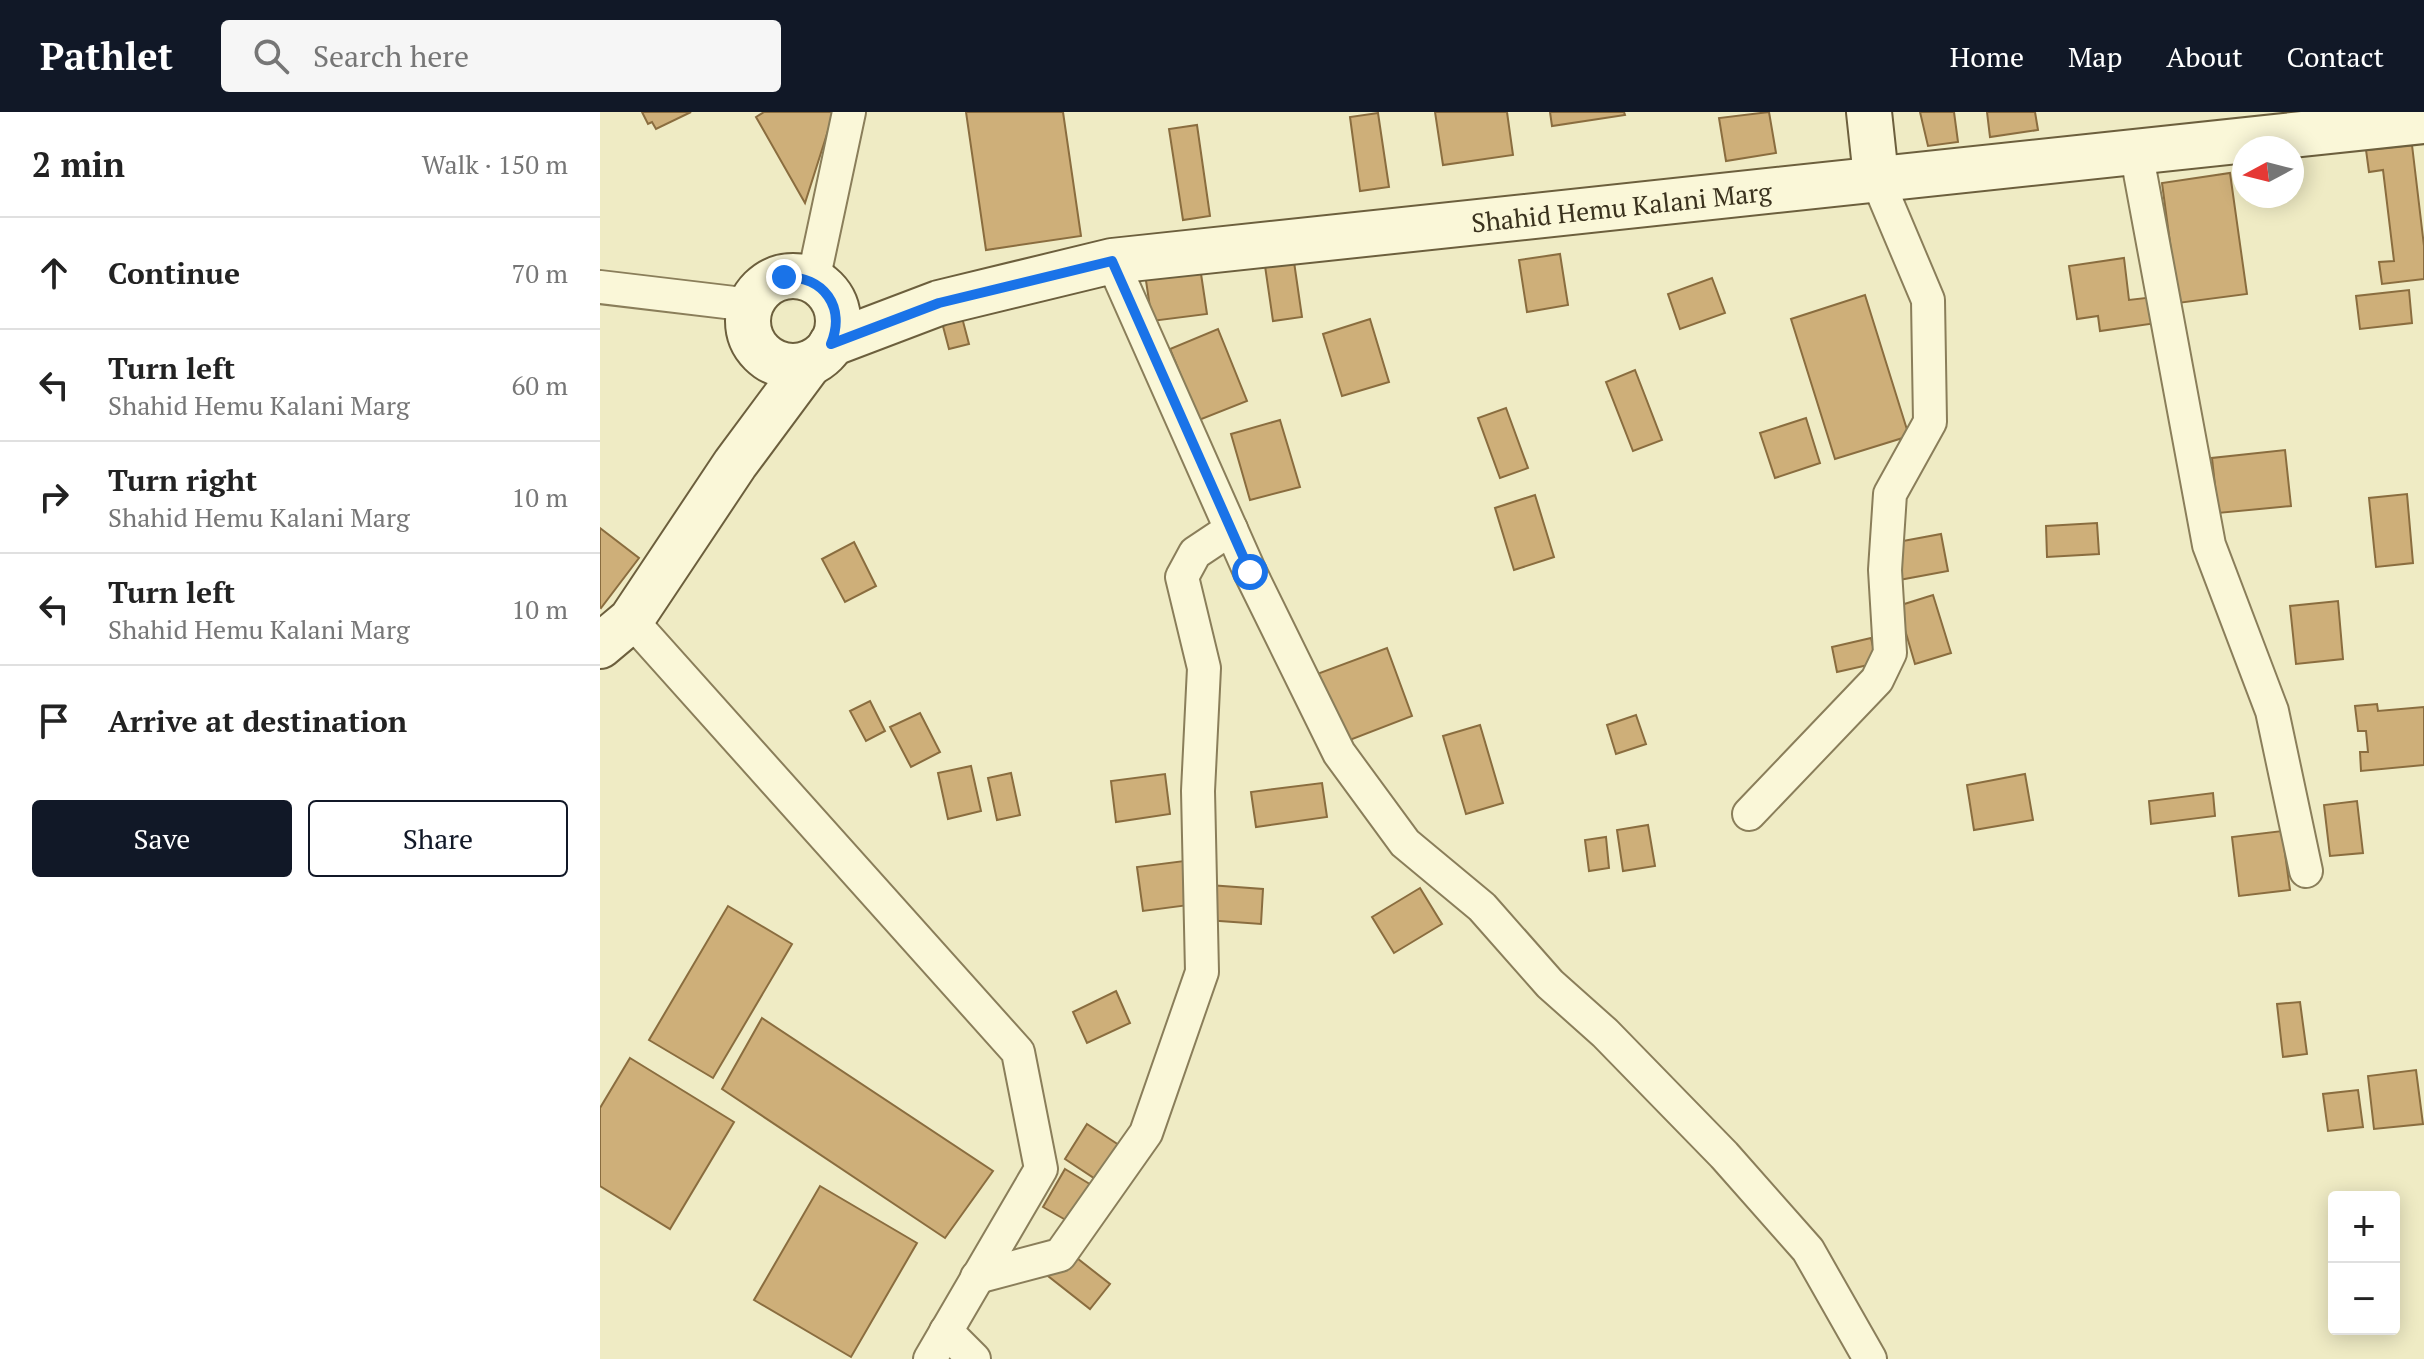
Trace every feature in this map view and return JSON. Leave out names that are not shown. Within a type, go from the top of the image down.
[{"type":"main road","points":[[1869,112],[1876,177]]},
{"type":"main road","name":"Shahid Hemu Kalani Marg","points":[[751,305],[748,320],[757,348],[781,365],[796,367],[939,303],[1112,261],[1876,177],[2424,121]]},
{"type":"main road","points":[[615,633],[735,464],[837,331],[833,302],[813,281],[784,277],[770,282],[751,305]]},
{"type":"street","points":[[813,281],[849,112]]},
{"type":"street","points":[[2136,151],[2209,545],[2272,711],[2306,871]]},
{"type":"street","points":[[1749,814],[1877,680],[1890,653],[1885,570],[1890,494],[1930,422],[1928,300],[1876,177]]},
{"type":"street","points":[[1112,261],[1231,529],[1339,753],[1405,843],[1482,907],[1550,984],[1605,1033],[1724,1155],[1808,1250],[1870,1359]]},
{"type":"street","points":[[600,287],[751,305]]},
{"type":"street","points":[[977,1277],[1060,1255],[1146,1133],[1202,972],[1198,791],[1204,668],[1182,577],[1195,553],[1231,529]]},
{"type":"street","points":[[615,633],[1018,1052],[1041,1169],[930,1359]]},
{"type":"street","points":[[946,1331],[974,1359]]},
{"type":"building","points":[[642,112],[691,112],[656,129],[652,122],[648,124]]},
{"type":"building","points":[[764,112],[834,112],[805,203],[756,117]]},
{"type":"building","points":[[966,112],[1063,112],[1081,236],[986,250]]},
{"type":"building","points":[[1435,112],[1507,112],[1513,155],[1443,165]]},
{"type":"building","points":[[1550,112],[1624,112],[1625,115],[1552,126]]},
{"type":"building","points":[[1769,112],[1776,153],[1726,161],[1719,118]]},
{"type":"building","points":[[1920,112],[1954,112],[1958,142],[1928,146]]},
{"type":"building","points":[[1987,112],[2035,112],[2038,130],[1990,137]]},
{"type":"building","points":[[1378,113],[1389,187],[1360,191],[1350,117]]},
{"type":"building","points":[[1197,125],[1210,216],[1183,220],[1169,129]]},
{"type":"building","points":[[2412,145],[2424,246],[2424,279],[2382,284],[2379,262],[2394,261],[2383,170],[2369,172],[2366,150]]},
{"type":"building","points":[[2230,173],[2232,208],[2235,208],[2247,294],[2178,303],[2162,183]]},
{"type":"building","points":[[1560,254],[1568,305],[1527,312],[1519,260]]},
{"type":"building","points":[[1293,255],[1302,317],[1273,321],[1264,259]]},
{"type":"building","points":[[2124,258],[2129,300],[2154,297],[2157,323],[2100,331],[2098,316],[2077,319],[2069,266]]},
{"type":"building","points":[[1200,267],[1207,314],[1152,321],[1145,274]]},
{"type":"building","points":[[1712,278],[1725,313],[1680,329],[1668,294]]},
{"type":"building","points":[[2409,290],[2412,323],[2360,329],[2356,296]]},
{"type":"building","points":[[1865,295],[1909,436],[1835,459],[1791,319]]},
{"type":"building","points":[[960,310],[969,344],[949,349],[940,315]]},
{"type":"building","points":[[1370,319],[1389,382],[1342,396],[1323,334]]},
{"type":"building","points":[[1218,329],[1247,401],[1199,420],[1170,349]]},
{"type":"building","points":[[1635,370],[1662,440],[1633,451],[1606,382]]},
{"type":"building","points":[[1506,408],[1528,468],[1500,478],[1478,418]]},
{"type":"building","points":[[1806,418],[1820,463],[1775,478],[1760,433]]},
{"type":"building","points":[[1280,420],[1300,487],[1250,500],[1231,434]]},
{"type":"building","points":[[2285,450],[2291,506],[2218,513],[2212,458]]},
{"type":"building","points":[[2407,494],[2413,563],[2376,567],[2369,498]]},
{"type":"building","points":[[1535,495],[1554,557],[1514,570],[1495,508]]},
{"type":"building","points":[[2097,523],[2099,554],[2047,557],[2046,526]]},
{"type":"building","points":[[600,528],[639,558],[601,608],[600,607]]},
{"type":"building","points":[[1941,534],[1948,571],[1899,580],[1892,543]]},
{"type":"building","points":[[854,542],[876,586],[845,602],[822,559]]},
{"type":"building","points":[[1933,595],[1951,653],[1915,664],[1898,606]]},
{"type":"building","points":[[2338,601],[2343,659],[2296,664],[2290,606]]},
{"type":"building","points":[[1871,638],[1877,663],[1837,672],[1832,647]]},
{"type":"building","points":[[1387,648],[1412,716],[1342,743],[1317,674]]},
{"type":"building","points":[[870,701],[885,731],[866,741],[850,711]]},
{"type":"building","points":[[2377,704],[2378,711],[2424,707],[2424,765],[2361,771],[2360,752],[2368,752],[2366,731],[2358,731],[2355,706]]},
{"type":"building","points":[[920,713],[940,752],[911,767],[890,727]]},
{"type":"building","points":[[1636,715],[1646,744],[1616,754],[1607,725]]},
{"type":"building","points":[[1480,725],[1503,803],[1466,814],[1443,736]]},
{"type":"building","points":[[971,766],[981,811],[948,819],[938,773]]},
{"type":"building","points":[[1011,773],[1020,815],[997,820],[988,778]]},
{"type":"building","points":[[1165,774],[1170,814],[1116,822],[1111,781]]},
{"type":"building","points":[[2025,774],[2033,820],[1974,830],[1967,785]]},
{"type":"building","points":[[1322,783],[1327,817],[1256,827],[1251,792]]},
{"type":"building","points":[[2213,793],[2215,816],[2151,824],[2149,801]]},
{"type":"building","points":[[2357,801],[2363,853],[2330,856],[2324,805]]},
{"type":"building","points":[[1648,825],[1655,866],[1623,871],[1617,830]]},
{"type":"building","points":[[2282,831],[2290,890],[2239,896],[2232,837]]},
{"type":"building","points":[[1606,837],[1609,868],[1589,871],[1585,840]]},
{"type":"building","points":[[1184,861],[1189,905],[1143,911],[1137,867]]},
{"type":"building","points":[[1209,885],[1263,889],[1261,924],[1206,920]]},
{"type":"building","points":[[1420,888],[1442,924],[1394,953],[1372,917]]},
{"type":"building","points":[[728,906],[792,944],[713,1078],[649,1040]]},
{"type":"building","points":[[1116,991],[1130,1023],[1087,1043],[1073,1012]]},
{"type":"building","points":[[2300,1002],[2307,1054],[2283,1057],[2277,1004]]},
{"type":"building","points":[[762,1018],[993,1171],[945,1238],[722,1089]]},
{"type":"building","points":[[630,1058],[734,1122],[670,1229],[600,1186],[600,1108]]},
{"type":"building","points":[[2416,1070],[2423,1124],[2374,1129],[2368,1076]]},
{"type":"building","points":[[2358,1090],[2363,1127],[2328,1131],[2323,1094]]},
{"type":"building","points":[[1087,1124],[1125,1149],[1103,1184],[1065,1159]]},
{"type":"building","points":[[1065,1169],[1093,1186],[1071,1223],[1043,1207]]},
{"type":"building","points":[[820,1186],[917,1243],[851,1357],[754,1300]]},
{"type":"building","points":[[1068,1251],[1110,1284],[1090,1309],[1048,1276]]},
{"type":"route","points":[[784,277],[813,281],[825,290],[837,316],[837,331],[831,344],[939,303],[1112,261],[1250,572]]}]
